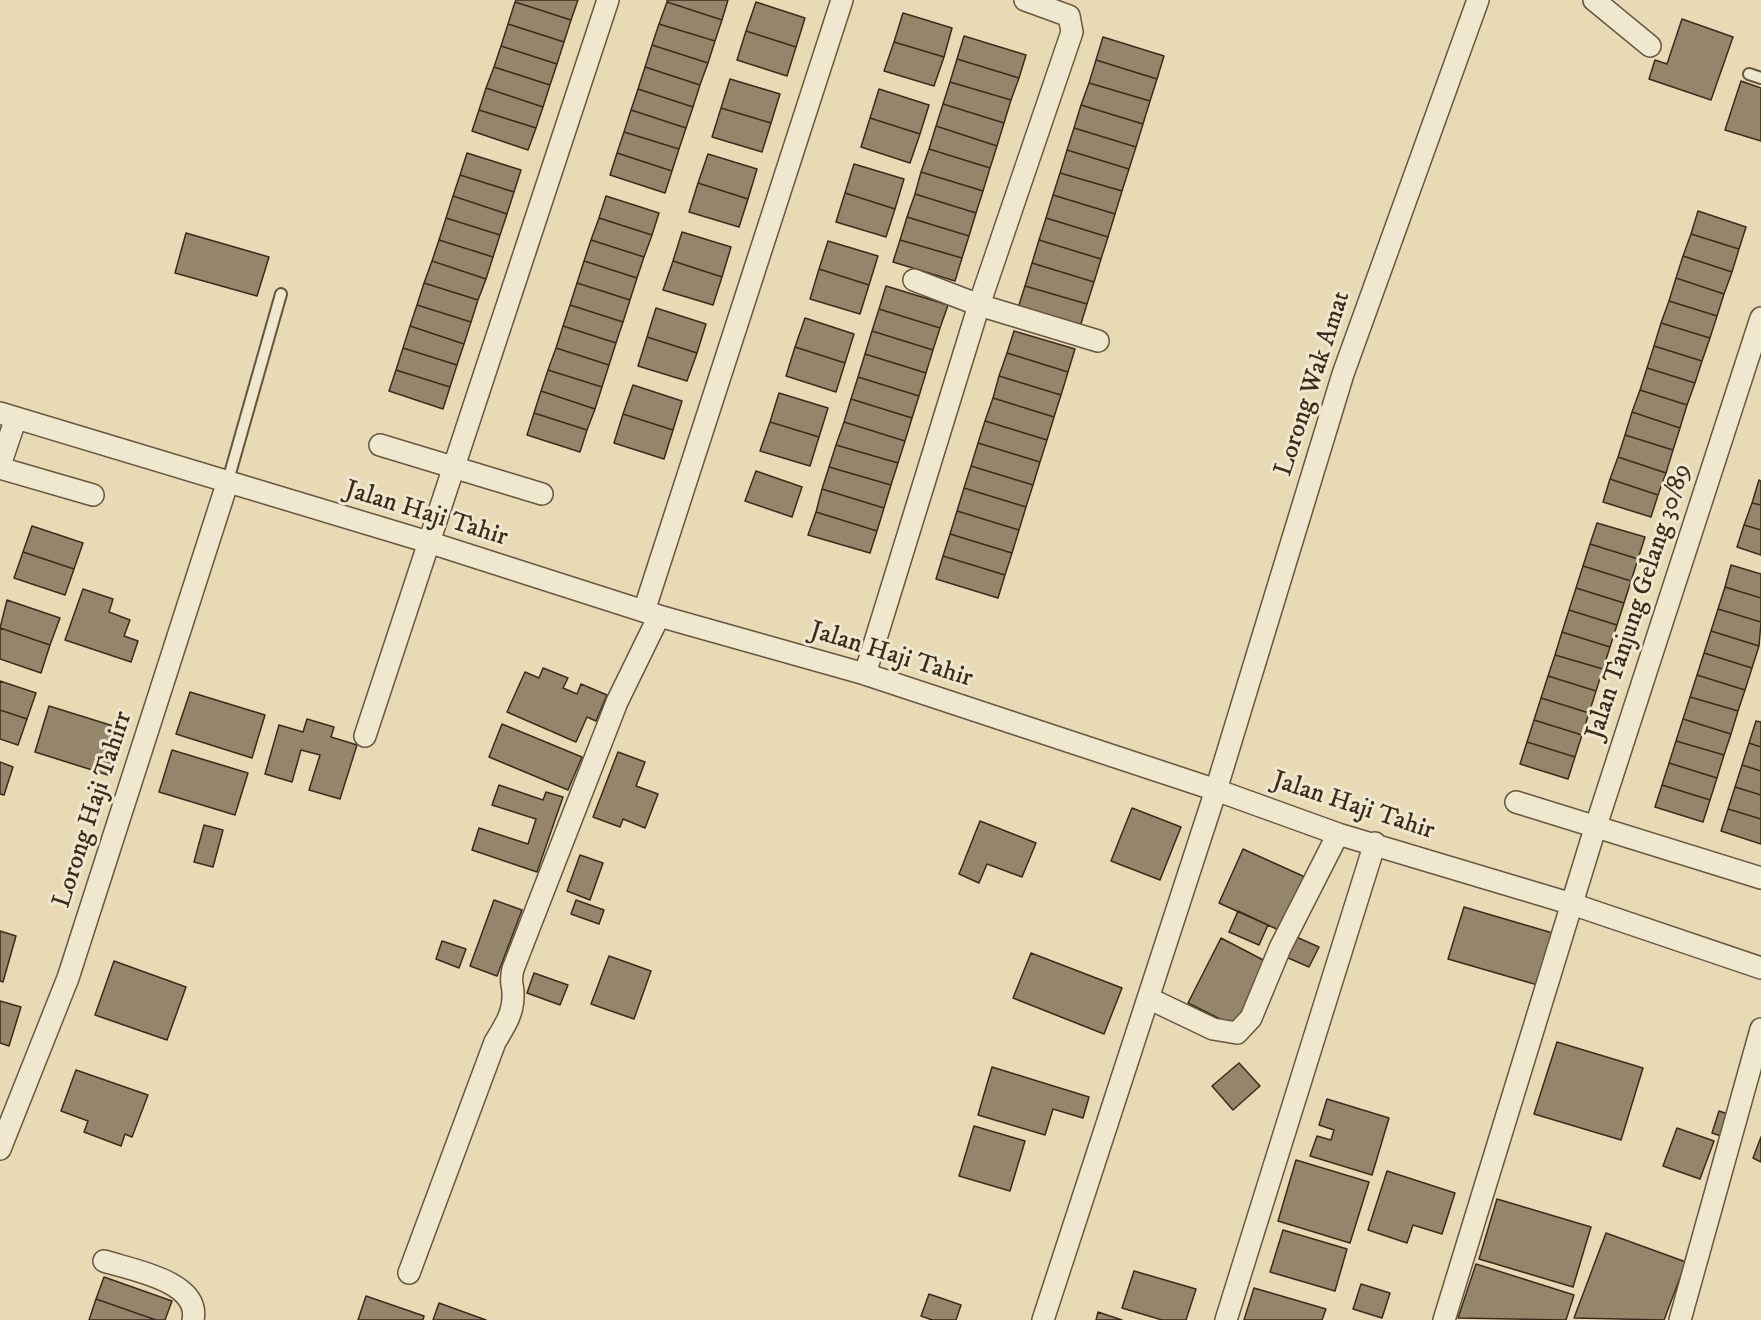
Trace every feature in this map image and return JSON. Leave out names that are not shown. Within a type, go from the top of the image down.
[{"type":"street","points":[[365,736],[608,0]]},
{"type":"street","points":[[410,1273],[495,1042],[512,1014],[514,994],[509,983],[513,969],[651,614],[842,0]]},
{"type":"street","points":[[865,674],[980,305],[1072,32],[1069,16],[1025,0]]},
{"type":"street","name":"Lorong Wak Amat","points":[[1043,1320],[1216,790],[1343,374],[1478,0]]},
{"type":"street","points":[[1594,0],[1650,46]]},
{"type":"street","points":[[914,280],[980,305],[1098,341]]},
{"type":"street","name":"Jalan Tanjung Gelang 30/89","points":[[1444,1320],[1595,827],[1761,318]]},
{"type":"street","points":[[8,415],[0,467],[93,495]]},
{"type":"street","name":"Jalan Haji Tahir","points":[[8,415],[227,484],[428,542],[651,614],[865,674],[1216,790],[1338,834],[1375,843],[1572,904],[1761,968]]},
{"type":"street","points":[[380,445],[542,494]]},
{"type":"street","name":"Lorong Haji Tahirr","points":[[0,1149],[68,978],[227,484]]},
{"type":"street","points":[[1516,802],[1761,878]]},
{"type":"street","points":[[1148,998],[1213,1029],[1237,1033],[1251,1018],[1280,948],[1338,834]]},
{"type":"street","points":[[1226,1320],[1375,843]]},
{"type":"street","points":[[1680,1320],[1761,1029]]},
{"type":"street","points":[[104,1261],[173,1283],[191,1299],[195,1309],[194,1320]]},
{"type":"lane","points":[[1749,74],[1761,78]]},
{"type":"lane","points":[[227,484],[281,294]]},
{"type":"building","points":[[516,0],[578,0],[571,20],[515,2]]},
{"type":"building","points":[[667,0],[728,0],[722,20],[667,2]]},
{"type":"building","points":[[515,2],[571,20],[564,42],[508,24]]},
{"type":"building","points":[[667,2],[722,20],[715,41],[659,24]]},
{"type":"building","points":[[756,2],[805,18],[796,47],[746,31]]},
{"type":"building","points":[[903,13],[952,28],[944,57],[894,42]]},
{"type":"building","points":[[1682,19],[1733,37],[1711,100],[1649,79],[1655,60],[1667,64]]},
{"type":"building","points":[[508,24],[564,42],[557,64],[501,46]]},
{"type":"building","points":[[659,24],[715,41],[708,63],[652,45]]},
{"type":"building","points":[[746,31],[796,47],[787,76],[737,60]]},
{"type":"building","points":[[964,36],[1026,55],[1019,78],[957,59]]},
{"type":"building","points":[[1103,37],[1164,56],[1157,79],[1096,60]]},
{"type":"building","points":[[894,42],[944,57],[934,86],[884,71]]},
{"type":"building","points":[[652,45],[708,63],[700,85],[645,67]]},
{"type":"building","points":[[501,46],[557,64],[550,85],[494,67]]},
{"type":"building","points":[[957,59],[1019,78],[1011,100],[950,82]]},
{"type":"building","points":[[1096,60],[1157,79],[1150,101],[1089,83]]},
{"type":"building","points":[[494,67],[550,85],[543,107],[486,88]]},
{"type":"building","points":[[645,67],[700,85],[693,107],[638,89]]},
{"type":"building","points":[[730,79],[780,94],[771,123],[721,108]]},
{"type":"building","points":[[1741,81],[1761,88],[1761,141],[1725,130]]},
{"type":"building","points":[[950,82],[1011,100],[1004,123],[943,104]]},
{"type":"building","points":[[1089,83],[1150,101],[1143,124],[1081,105]]},
{"type":"building","points":[[486,88],[543,107],[536,128],[479,110]]},
{"type":"building","points":[[638,89],[693,107],[686,128],[631,110]]},
{"type":"building","points":[[879,89],[929,105],[920,134],[870,118]]},
{"type":"building","points":[[943,104],[1004,123],[997,146],[936,126]]},
{"type":"building","points":[[1081,105],[1143,124],[1136,147],[1074,128]]},
{"type":"building","points":[[721,108],[771,123],[762,152],[712,137]]},
{"type":"building","points":[[479,110],[536,128],[528,150],[472,131]]},
{"type":"building","points":[[631,110],[686,128],[679,149],[624,132]]},
{"type":"building","points":[[870,118],[920,134],[910,163],[861,147]]},
{"type":"building","points":[[936,126],[997,146],[990,168],[929,149]]},
{"type":"building","points":[[1074,128],[1136,147],[1129,169],[1067,150]]},
{"type":"building","points":[[624,132],[679,149],[672,171],[617,153]]},
{"type":"building","points":[[929,149],[990,168],[983,191],[921,172]]},
{"type":"building","points":[[1067,150],[1129,169],[1122,191],[1060,173]]},
{"type":"building","points":[[467,153],[521,170],[514,192],[460,175]]},
{"type":"building","points":[[617,153],[672,171],[665,193],[610,175]]},
{"type":"building","points":[[708,154],[757,169],[748,199],[698,183]]},
{"type":"building","points":[[854,164],[904,179],[895,209],[845,193]]},
{"type":"building","points":[[921,172],[983,191],[976,213],[915,194]]},
{"type":"building","points":[[1060,173],[1122,191],[1115,214],[1053,195]]},
{"type":"building","points":[[460,175],[514,192],[507,214],[453,196]]},
{"type":"building","points":[[698,183],[748,199],[739,227],[689,212]]},
{"type":"building","points":[[845,193],[895,209],[886,237],[836,222]]},
{"type":"building","points":[[915,194],[976,213],[969,236],[907,217]]},
{"type":"building","points":[[1053,195],[1115,214],[1108,237],[1046,218]]},
{"type":"building","points":[[453,196],[507,214],[500,235],[446,218]]},
{"type":"building","points":[[606,196],[659,213],[652,235],[599,218]]},
{"type":"building","points":[[1698,211],[1746,227],[1739,249],[1691,234]]},
{"type":"building","points":[[907,217],[969,236],[962,258],[900,240]]},
{"type":"building","points":[[446,218],[500,235],[493,257],[439,240]]},
{"type":"building","points":[[599,218],[652,235],[644,257],[591,240]]},
{"type":"building","points":[[1046,218],[1108,237],[1101,259],[1039,240]]},
{"type":"building","points":[[682,232],[731,247],[722,277],[673,261]]},
{"type":"building","points":[[186,233],[269,257],[257,296],[175,273]]},
{"type":"building","points":[[1691,234],[1739,249],[1732,272],[1683,256]]},
{"type":"building","points":[[439,240],[493,257],[486,279],[432,261]]},
{"type":"building","points":[[591,240],[644,257],[637,278],[584,261]]},
{"type":"building","points":[[900,240],[962,258],[955,281],[893,262]]},
{"type":"building","points":[[1039,240],[1101,259],[1094,282],[1032,263]]},
{"type":"building","points":[[828,241],[878,256],[869,285],[819,269]]},
{"type":"building","points":[[1683,256],[1732,272],[1724,294],[1676,278]]},
{"type":"building","points":[[432,261],[486,279],[478,300],[424,283]]},
{"type":"building","points":[[584,261],[637,278],[630,300],[577,283]]},
{"type":"building","points":[[673,261],[722,277],[713,305],[663,290]]},
{"type":"building","points":[[1032,263],[1094,282],[1087,304],[1025,286]]},
{"type":"building","points":[[819,269],[869,285],[860,314],[810,299]]},
{"type":"building","points":[[1676,278],[1724,294],[1717,316],[1669,301]]},
{"type":"building","points":[[424,283],[478,300],[471,322],[417,305]]},
{"type":"building","points":[[577,283],[630,300],[623,322],[570,305]]},
{"type":"building","points":[[886,286],[948,305],[940,328],[879,309]]},
{"type":"building","points":[[1025,286],[1087,304],[1080,327],[1018,308]]},
{"type":"building","points":[[1669,301],[1717,316],[1710,338],[1661,323]]},
{"type":"building","points":[[417,305],[471,322],[464,344],[410,326]]},
{"type":"building","points":[[570,305],[623,322],[616,343],[563,326]]},
{"type":"building","points":[[656,308],[706,324],[697,353],[647,337]]},
{"type":"building","points":[[879,309],[940,328],[933,350],[872,331]]},
{"type":"building","points":[[805,318],[854,334],[845,363],[795,347]]},
{"type":"building","points":[[1661,323],[1710,338],[1702,361],[1654,346]]},
{"type":"building","points":[[410,326],[464,344],[457,365],[403,348]]},
{"type":"building","points":[[563,326],[616,343],[609,365],[556,348]]},
{"type":"building","points":[[872,331],[933,350],[926,373],[865,354]]},
{"type":"building","points":[[1014,331],[1075,349],[1068,372],[1007,353]]},
{"type":"building","points":[[647,337],[697,353],[687,381],[638,366]]},
{"type":"building","points":[[1654,346],[1702,361],[1695,383],[1647,368]]},
{"type":"building","points":[[795,347],[845,363],[836,392],[786,376]]},
{"type":"building","points":[[403,348],[457,365],[450,387],[396,370]]},
{"type":"building","points":[[556,348],[609,365],[602,387],[548,370]]},
{"type":"building","points":[[1007,353],[1068,372],[1061,395],[999,376]]},
{"type":"building","points":[[865,354],[926,373],[919,396],[858,377]]},
{"type":"building","points":[[1647,368],[1695,383],[1687,405],[1640,390]]},
{"type":"building","points":[[396,370],[450,387],[443,409],[389,391]]},
{"type":"building","points":[[548,370],[602,387],[595,409],[541,391]]},
{"type":"building","points":[[999,376],[1061,395],[1054,417],[993,398]]},
{"type":"building","points":[[858,377],[919,396],[912,418],[851,399]]},
{"type":"building","points":[[633,385],[682,401],[673,430],[623,414]]},
{"type":"building","points":[[1640,390],[1687,405],[1680,428],[1632,412]]},
{"type":"building","points":[[541,391],[595,409],[587,430],[534,413]]},
{"type":"building","points":[[779,393],[828,408],[819,437],[770,422]]},
{"type":"building","points":[[993,398],[1054,417],[1047,440],[985,421]]},
{"type":"building","points":[[851,399],[912,418],[905,441],[844,422]]},
{"type":"building","points":[[1632,412],[1680,428],[1673,450],[1625,435]]},
{"type":"building","points":[[534,413],[587,430],[580,452],[527,435]]},
{"type":"building","points":[[623,414],[673,430],[664,459],[614,443]]},
{"type":"building","points":[[985,421],[1047,440],[1040,462],[978,443]]},
{"type":"building","points":[[770,422],[819,437],[810,466],[760,451]]},
{"type":"building","points":[[844,422],[905,441],[898,463],[836,445]]},
{"type":"building","points":[[1625,435],[1673,450],[1666,473],[1618,457]]},
{"type":"building","points":[[978,443],[1040,462],[1033,485],[971,466]]},
{"type":"building","points":[[836,445],[898,463],[891,485],[829,467]]},
{"type":"building","points":[[1618,457],[1666,473],[1658,495],[1610,479]]},
{"type":"building","points":[[971,466],[1033,485],[1026,507],[964,488]]},
{"type":"building","points":[[829,467],[891,485],[884,508],[822,489]]},
{"type":"building","points":[[756,471],[802,487],[792,517],[745,501]]},
{"type":"building","points":[[1610,479],[1658,495],[1651,517],[1603,502]]},
{"type":"building","points":[[1759,480],[1761,481],[1761,505],[1752,503]]},
{"type":"building","points":[[964,488],[1026,507],[1019,530],[957,511]]},
{"type":"building","points":[[822,489],[884,508],[877,531],[816,512]]},
{"type":"building","points":[[1752,503],[1761,505],[1761,530],[1744,525]]},
{"type":"building","points":[[957,511],[1019,530],[1012,553],[950,534]]},
{"type":"building","points":[[816,512],[877,531],[870,553],[808,535]]},
{"type":"building","points":[[1597,523],[1645,537],[1638,559],[1590,544]]},
{"type":"building","points":[[1744,525],[1761,530],[1761,555],[1737,547]]},
{"type":"building","points":[[32,526],[83,543],[74,569],[23,552]]},
{"type":"building","points":[[950,534],[1012,553],[1005,575],[943,556]]},
{"type":"building","points":[[1590,544],[1638,559],[1631,581],[1583,566]]},
{"type":"building","points":[[23,552],[74,569],[65,595],[14,578]]},
{"type":"building","points":[[943,556],[1005,575],[998,598],[936,579]]},
{"type":"building","points":[[1731,565],[1761,574],[1761,598],[1725,587]]},
{"type":"building","points":[[1583,566],[1631,581],[1624,603],[1576,588]]},
{"type":"building","points":[[1725,587],[1761,598],[1761,622],[1718,609]]},
{"type":"building","points":[[1576,588],[1624,603],[1617,625],[1569,610]]},
{"type":"building","points":[[83,589],[113,599],[109,612],[130,620],[124,636],[138,641],[131,662],[65,640]]},
{"type":"building","points":[[7,600],[60,618],[50,645],[0,628]]},
{"type":"building","points":[[1718,609],[1761,622],[1759,646],[1711,631]]},
{"type":"building","points":[[1569,610],[1617,625],[1610,647],[1562,632]]},
{"type":"building","points":[[0,628],[50,645],[41,673],[0,659]]},
{"type":"building","points":[[1711,631],[1759,646],[1752,668],[1704,653]]},
{"type":"building","points":[[1562,632],[1610,647],[1603,669],[1555,655]]},
{"type":"building","points":[[1704,653],[1752,668],[1745,690],[1697,675]]},
{"type":"building","points":[[1555,655],[1603,669],[1596,691],[1548,676]]},
{"type":"building","points":[[543,668],[568,678],[563,688],[577,694],[581,684],[607,695],[596,721],[587,717],[576,742],[507,712],[525,672],[539,678]]},
{"type":"building","points":[[1697,675],[1745,690],[1738,711],[1690,697]]},
{"type":"building","points":[[1548,676],[1596,691],[1589,713],[1541,698]]},
{"type":"building","points":[[0,681],[36,693],[27,719],[0,710]]},
{"type":"building","points":[[190,692],[265,715],[252,758],[176,734]]},
{"type":"building","points":[[1690,697],[1738,711],[1731,734],[1683,719]]},
{"type":"building","points":[[1541,698],[1589,713],[1582,735],[1534,720]]},
{"type":"building","points":[[49,706],[123,729],[108,775],[35,752]]},
{"type":"building","points":[[0,710],[27,719],[18,745],[0,739]]},
{"type":"building","points":[[307,719],[334,727],[331,737],[357,745],[340,799],[309,790],[320,755],[301,750],[292,782],[265,774],[279,725],[303,732]]},
{"type":"building","points":[[1683,719],[1731,734],[1724,755],[1676,741]]},
{"type":"building","points":[[1534,720],[1582,735],[1575,757],[1527,742]]},
{"type":"building","points":[[1756,721],[1761,722],[1761,747],[1749,743]]},
{"type":"building","points":[[502,724],[582,757],[568,790],[489,757]]},
{"type":"building","points":[[1676,741],[1724,755],[1717,778],[1669,763]]},
{"type":"building","points":[[1527,742],[1575,757],[1568,779],[1520,764]]},
{"type":"building","points":[[1749,743],[1761,747],[1761,771],[1742,765]]},
{"type":"building","points":[[172,750],[248,773],[235,815],[159,792]]},
{"type":"building","points":[[618,752],[645,762],[636,786],[658,794],[645,828],[623,819],[620,827],[593,817]]},
{"type":"building","points":[[0,762],[13,767],[4,795],[0,794]]},
{"type":"building","points":[[1669,763],[1717,778],[1710,800],[1662,785]]},
{"type":"building","points":[[1742,765],[1761,771],[1761,795],[1735,787]]},
{"type":"building","points":[[499,785],[543,800],[546,792],[563,797],[537,872],[472,850],[479,828],[528,844],[536,819],[492,805]]},
{"type":"building","points":[[1662,785],[1710,800],[1703,822],[1655,807]]},
{"type":"building","points":[[1735,787],[1761,795],[1761,819],[1728,809]]},
{"type":"building","points":[[1132,808],[1181,827],[1160,880],[1111,861]]},
{"type":"building","points":[[1728,809],[1761,819],[1761,844],[1721,831]]},
{"type":"building","points":[[980,821],[1036,843],[1022,877],[987,864],[979,883],[959,874]]},
{"type":"building","points":[[204,825],[223,830],[213,867],[194,862]]},
{"type":"building","points":[[1243,849],[1305,877],[1281,931],[1219,903]]},
{"type":"building","points":[[580,855],[603,863],[590,900],[567,891]]},
{"type":"building","points":[[494,900],[522,910],[497,976],[470,966]]},
{"type":"building","points":[[576,900],[604,910],[599,924],[571,914]]},
{"type":"building","points":[[1464,907],[1556,934],[1541,986],[1448,959]]},
{"type":"building","points":[[1238,911],[1268,925],[1259,945],[1229,932]]},
{"type":"building","points":[[0,931],[16,936],[3,982],[0,981]]},
{"type":"building","points":[[1294,936],[1319,947],[1309,967],[1286,957]]},
{"type":"building","points":[[1221,938],[1267,962],[1234,1026],[1188,1003]]},
{"type":"building","points":[[442,941],[466,949],[459,968],[436,959]]},
{"type":"building","points":[[1031,953],[1122,988],[1104,1034],[1013,998]]},
{"type":"building","points":[[609,956],[651,971],[634,1019],[591,1004]]},
{"type":"building","points":[[114,961],[186,987],[167,1040],[95,1015]]},
{"type":"building","points":[[534,973],[568,985],[560,1005],[527,993]]},
{"type":"building","points":[[0,1001],[21,1007],[9,1046],[0,1043]]},
{"type":"building","points":[[1557,1042],[1643,1068],[1621,1140],[1534,1114]]},
{"type":"building","points":[[1239,1063],[1260,1086],[1233,1110],[1212,1086]]},
{"type":"building","points":[[992,1067],[1089,1097],[1083,1118],[1053,1109],[1045,1135],[978,1115]]},
{"type":"building","points":[[76,1070],[148,1095],[132,1137],[125,1134],[121,1146],[84,1132],[88,1121],[61,1111]]},
{"type":"building","points":[[1327,1099],[1389,1118],[1372,1175],[1310,1156],[1317,1136],[1331,1140],[1334,1130],[1319,1125]]},
{"type":"building","points":[[1719,1111],[1731,1115],[1724,1137],[1712,1133]]},
{"type":"building","points":[[974,1126],[1025,1141],[1010,1191],[959,1176]]},
{"type":"building","points":[[1677,1128],[1714,1141],[1700,1179],[1663,1166]]},
{"type":"building","points":[[1761,1137],[1761,1162],[1753,1158]]},
{"type":"building","points":[[1296,1160],[1369,1182],[1350,1243],[1278,1221]]},
{"type":"building","points":[[1387,1171],[1455,1193],[1442,1234],[1413,1225],[1407,1243],[1368,1230]]},
{"type":"building","points":[[1497,1199],[1591,1227],[1573,1287],[1479,1259]]},
{"type":"building","points":[[1283,1230],[1347,1249],[1335,1291],[1270,1272]]},
{"type":"building","points":[[1606,1233],[1686,1262],[1664,1320],[1574,1318]]},
{"type":"building","points":[[1476,1264],[1574,1295],[1566,1320],[1458,1318]]},
{"type":"building","points":[[1134,1271],[1196,1289],[1186,1320],[1162,1320],[1122,1308]]},
{"type":"building","points":[[104,1277],[172,1301],[165,1320],[156,1320],[96,1299]]},
{"type":"building","points":[[1361,1284],[1390,1293],[1382,1318],[1353,1309]]},
{"type":"building","points":[[1254,1288],[1326,1309],[1322,1320],[1244,1320]]},
{"type":"building","points":[[929,1294],[961,1305],[956,1320],[932,1320],[921,1316]]},
{"type":"building","points":[[366,1296],[424,1316],[423,1320],[358,1320]]},
{"type":"building","points":[[96,1299],[156,1320],[89,1320]]},
{"type":"building","points":[[439,1303],[486,1320],[433,1320]]},
{"type":"building","points":[[1098,1312],[1122,1320],[1096,1320]]}]
